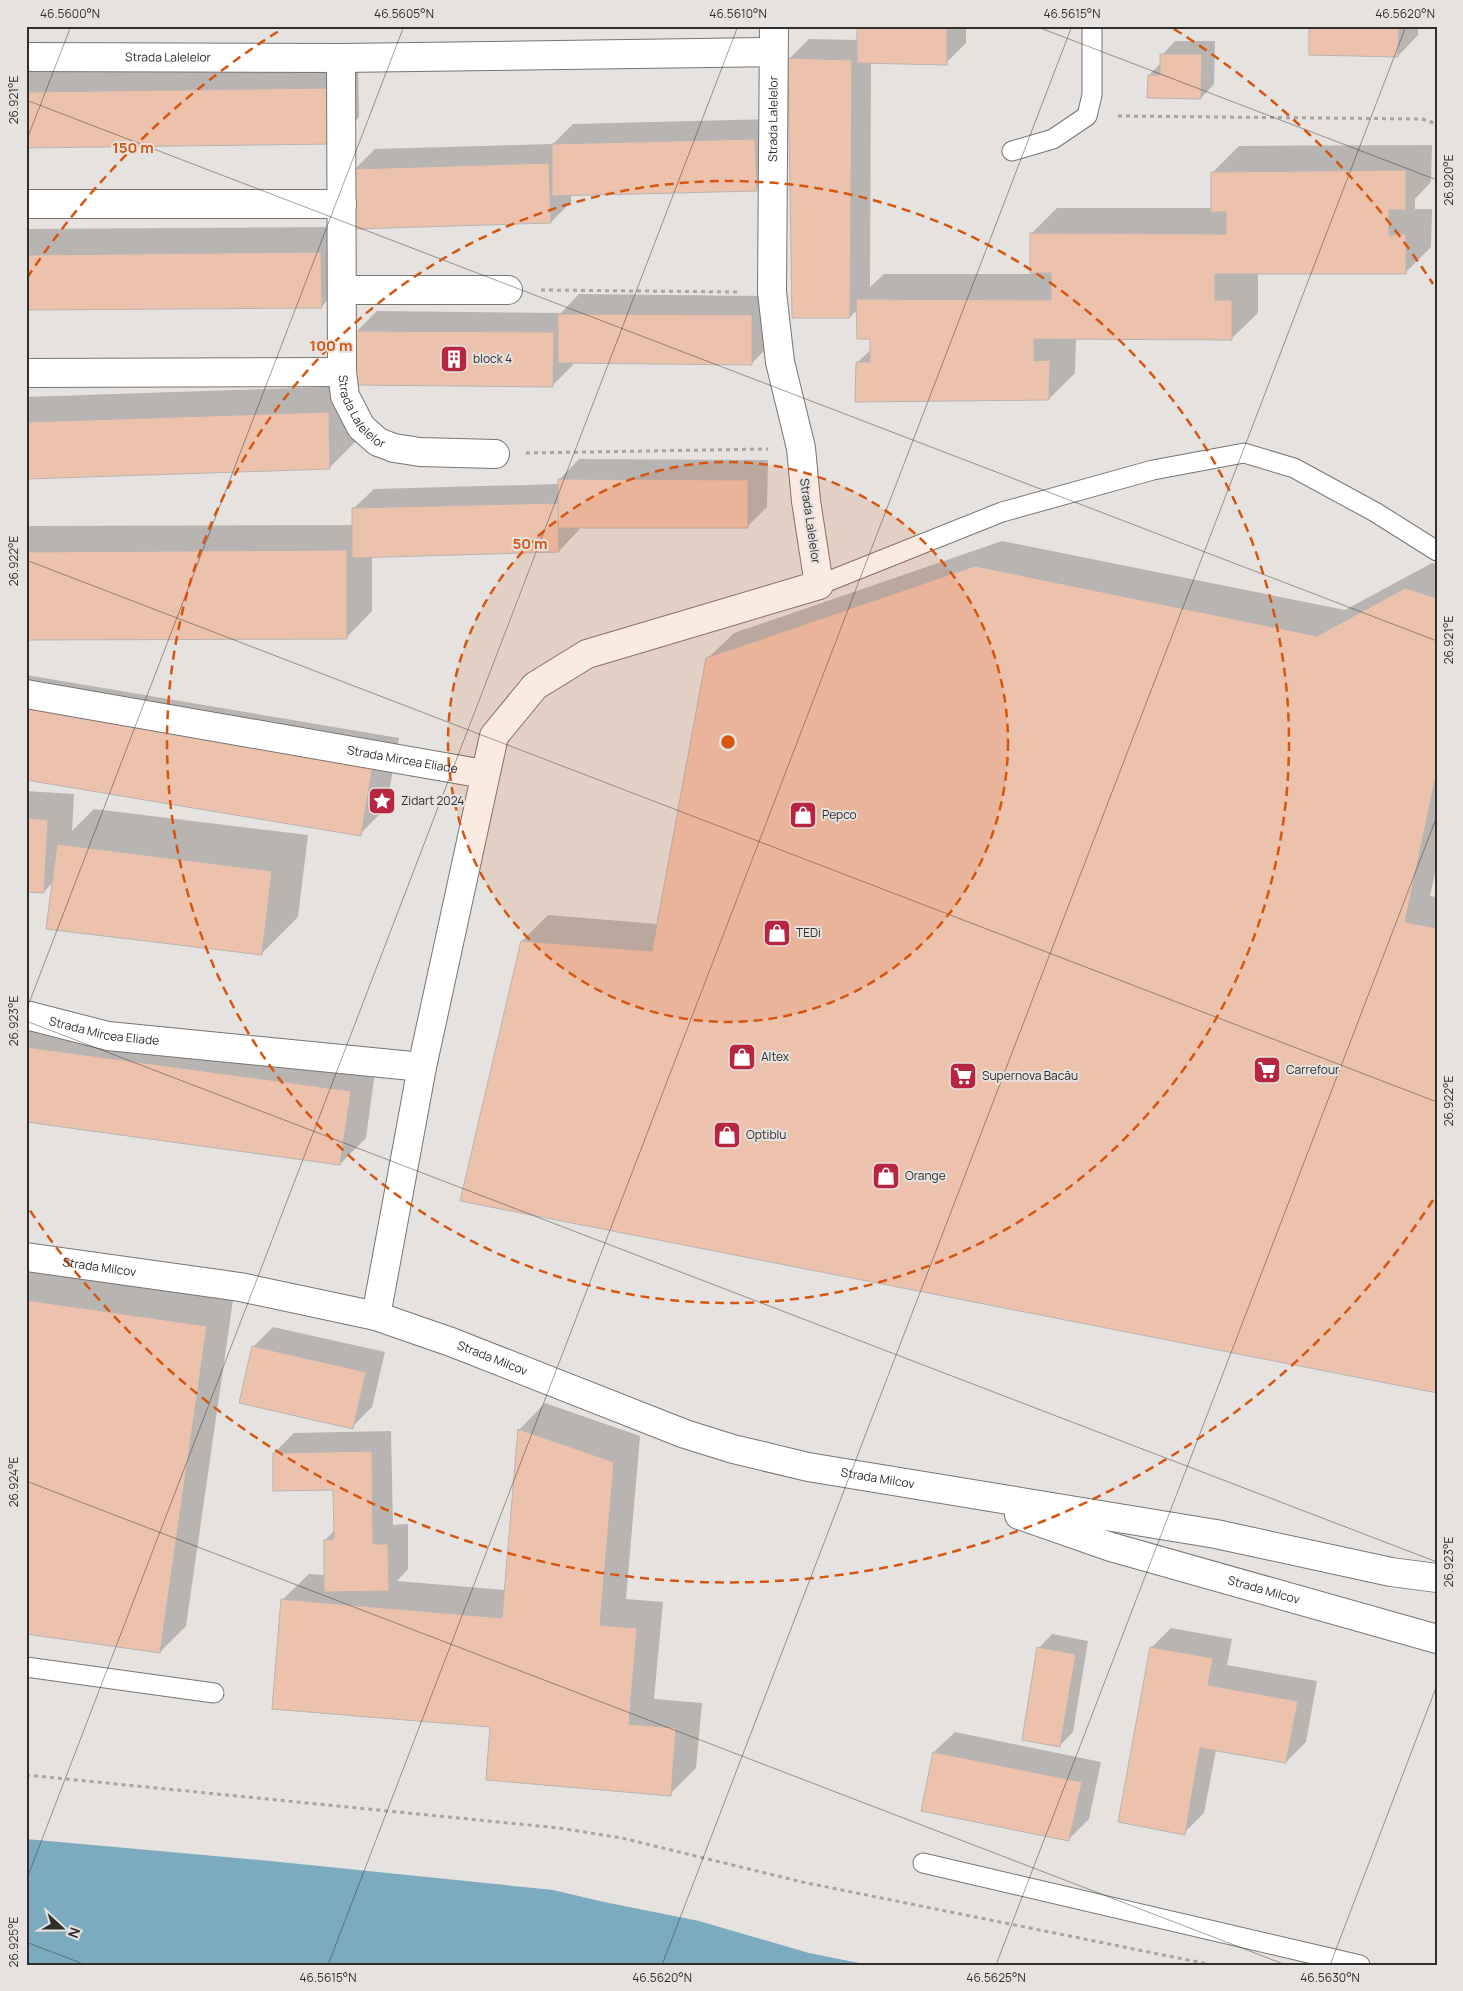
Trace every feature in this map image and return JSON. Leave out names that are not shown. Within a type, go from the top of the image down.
[{"type":"street","name":"Strada Lalelelor","points":[[26,57],[341,58],[773,39],[772,292],[780,362],[801,448],[806,501],[819,585]]},
{"type":"street","name":"Strada Lalelelor","points":[[341,58],[342,372],[345,396],[362,427],[378,442],[394,448],[420,452],[495,454]]},
{"type":"street","points":[[26,204],[342,204]]},
{"type":"street","points":[[342,290],[508,290]]},
{"type":"street","points":[[26,373],[342,372]]},
{"type":"street","points":[[376,1316],[422,1067],[484,774],[494,736],[535,686],[587,654],[819,585]]},
{"type":"street","name":"Strada Mircea Eliade","points":[[26,694],[484,774]]},
{"type":"street","name":"Strada Mircea Eliade","points":[[26,1014],[108,1036],[422,1067]]},
{"type":"street","name":"Strada Milcov","points":[[26,1257],[240,1287],[376,1316],[451,1342],[685,1434],[733,1449],[808,1467],[1216,1534],[1391,1572],[1437,1578]]},
{"type":"street","name":"Strada Milcov","points":[[949,1491],[1111,1547],[1437,1639]]},
{"type":"lane","points":[[1012,151],[1053,139],[1087,116],[1092,95],[1092,26]]},
{"type":"lane","points":[[819,585],[1002,512],[1153,470],[1244,453],[1294,468],[1374,512],[1437,551]]},
{"type":"lane","points":[[26,1667],[214,1693]]},
{"type":"lane","points":[[923,1863],[1360,1965]]},
{"type":"path","points":[[1087,116],[1422,119],[1437,124]]},
{"type":"path","points":[[508,290],[772,292]]},
{"type":"path","points":[[495,454],[801,448]]},
{"type":"path","points":[[26,1775],[559,1828],[622,1838],[802,1882],[1213,1965]]},
{"type":"water","points":[[26,1839],[270,1861],[553,1890],[699,1921],[809,1953],[869,1965],[26,1965]]},
{"type":"building","points":[[857,26],[947,26],[947,65],[857,63]]},
{"type":"building","points":[[1309,26],[1399,26],[1398,57],[1309,55]]},
{"type":"building","points":[[1160,54],[1202,54],[1201,99],[1147,98],[1148,75],[1160,75]]},
{"type":"building","points":[[788,58],[852,60],[850,318],[792,318]]},
{"type":"building","points":[[333,88],[333,144],[26,148],[26,92]]},
{"type":"building","points":[[755,139],[757,191],[552,196],[552,144]]},
{"type":"building","points":[[549,163],[551,223],[355,229],[354,169]]},
{"type":"building","points":[[1406,170],[1406,210],[1389,210],[1389,235],[1406,234],[1406,274],[1215,274],[1215,300],[1232,300],[1232,340],[1034,339],[1034,361],[1050,360],[1049,400],[855,402],[856,362],[870,362],[870,339],[857,339],[856,299],[1051,300],[1051,273],[1030,273],[1030,233],[1226,234],[1226,212],[1211,212],[1211,172]]},
{"type":"building","points":[[321,252],[322,308],[26,310],[26,255]]},
{"type":"building","points":[[558,314],[752,315],[752,365],[558,363]]},
{"type":"building","name":"block 4","points":[[356,331],[554,332],[553,387],[355,385]]},
{"type":"building","points":[[329,412],[330,469],[26,479],[26,422]]},
{"type":"building","points":[[558,479],[748,480],[748,528],[558,528]]},
{"type":"building","points":[[558,503],[559,552],[352,558],[352,508]]},
{"type":"building","points":[[347,550],[347,639],[26,640],[26,552]]},
{"type":"building","name":"Supernova Bacău","points":[[975,566],[1317,636],[1405,588],[1437,598],[1437,771],[1405,922],[1437,928],[1437,1393],[460,1201],[521,941],[652,951],[706,658]]},
{"type":"building","points":[[26,705],[373,764],[361,836],[26,780]]},
{"type":"building","points":[[26,818],[48,820],[44,893],[26,892]]},
{"type":"building","points":[[57,844],[272,871],[262,955],[46,929]]},
{"type":"building","points":[[26,1047],[351,1091],[340,1165],[26,1122]]},
{"type":"building","points":[[26,1300],[207,1326],[160,1653],[26,1634]]},
{"type":"building","points":[[252,1346],[366,1372],[353,1429],[239,1403]]},
{"type":"building","points":[[518,1429],[614,1462],[600,1625],[637,1628],[629,1724],[676,1728],[671,1796],[486,1780],[490,1727],[272,1709],[281,1599],[502,1618]]},
{"type":"building","points":[[372,1451],[373,1544],[388,1544],[389,1591],[324,1592],[324,1540],[334,1539],[333,1490],[273,1491],[273,1453]]},
{"type":"building","points":[[1037,1647],[1076,1654],[1060,1747],[1022,1740]]},
{"type":"building","points":[[1150,1647],[1213,1658],[1208,1685],[1298,1701],[1286,1763],[1200,1748],[1185,1835],[1118,1822]]},
{"type":"building","points":[[933,1752],[1082,1782],[1069,1841],[921,1811]]},
{"type":"place","name":"block 4","points":[[454,359]]},
{"type":"place","name":"Zidart 2024","points":[[382,801]]},
{"type":"place","name":"Pepco","points":[[803,815]]},
{"type":"place","name":"TEDi","points":[[777,933]]},
{"type":"place","name":"Altex","points":[[742,1057]]},
{"type":"place","name":"Carrefour","points":[[1267,1070]]},
{"type":"place","name":"Supernova Bacău","points":[[963,1076]]},
{"type":"place","name":"Optiblu","points":[[727,1135]]},
{"type":"place","name":"Orange","points":[[886,1176]]}]
